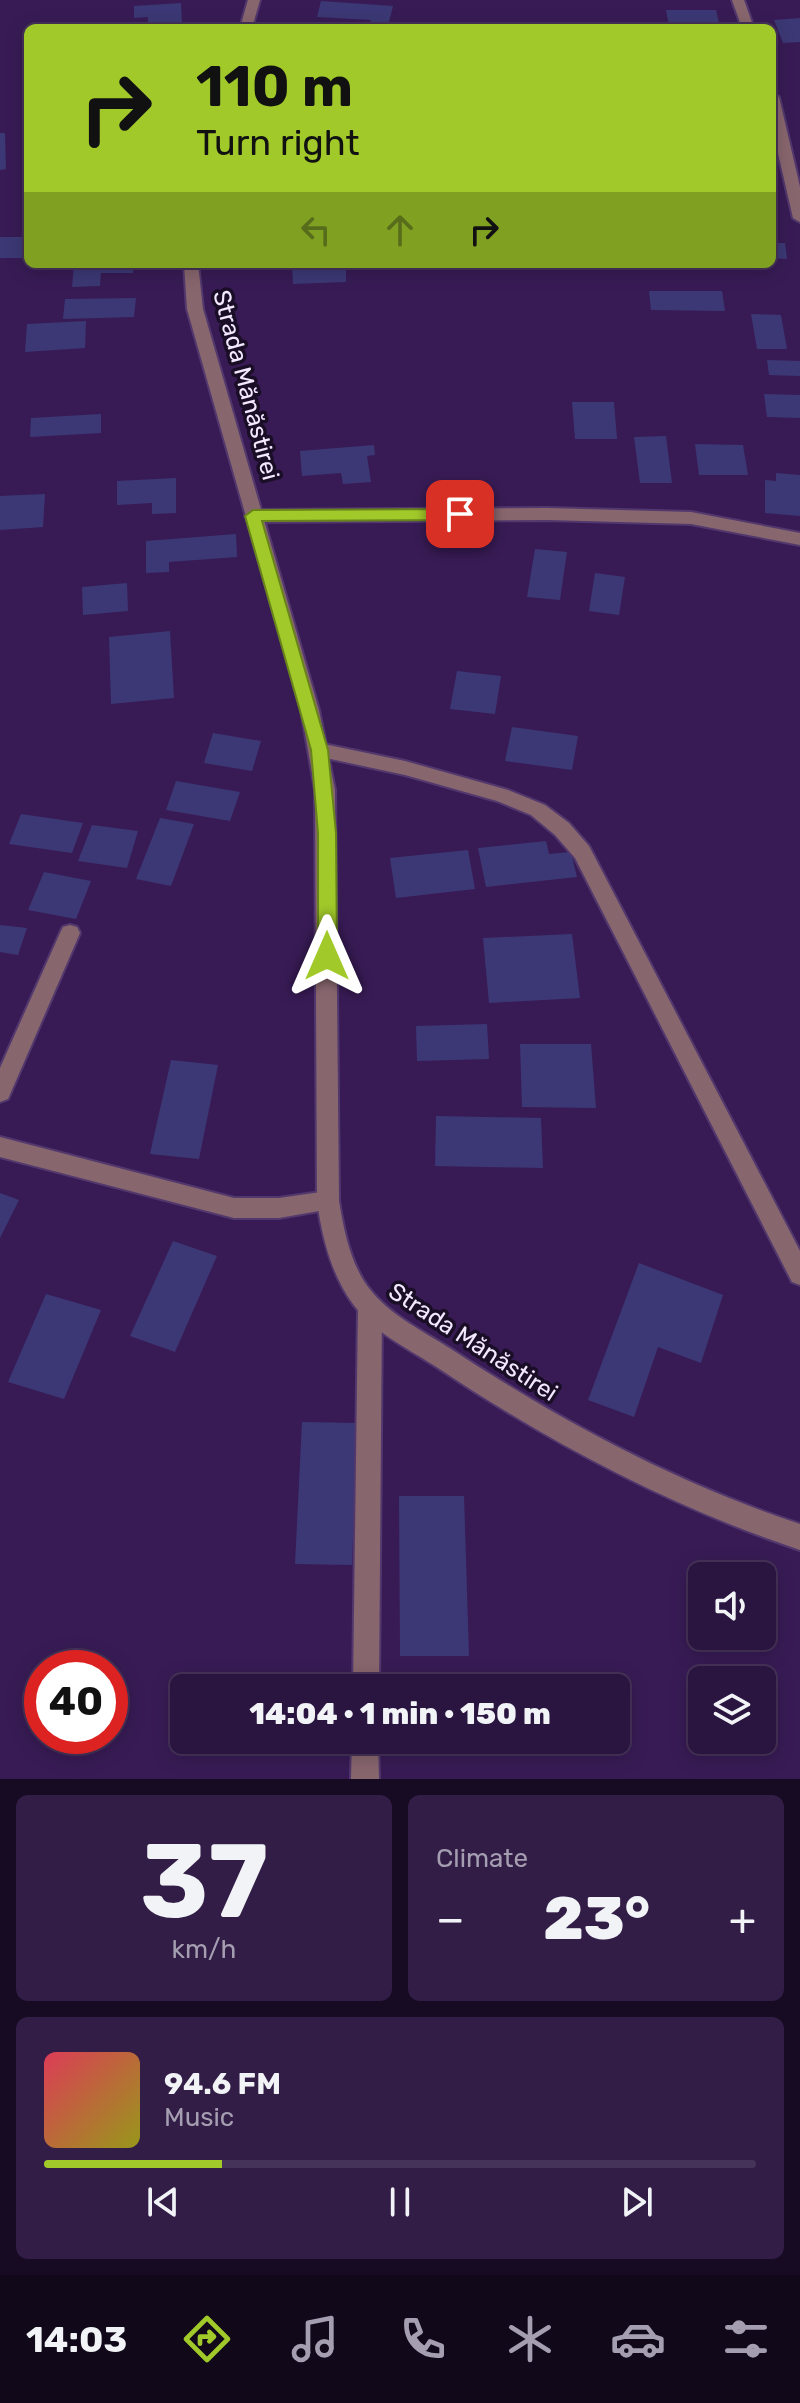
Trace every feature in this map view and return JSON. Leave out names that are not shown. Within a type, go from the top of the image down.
[{"type":"street","points":[[247,24],[254,0]]},
{"type":"street","points":[[738,0],[747,24]]},
{"type":"street","points":[[776,114],[800,218]]},
{"type":"street","name":"Strada Mănăstirei","points":[[191,268],[195,309],[207,356],[319,750],[327,833],[328,1201],[333,1238],[352,1281],[370,1307],[495,1393],[601,1451],[712,1506],[800,1537]]},
{"type":"street","points":[[253,516],[548,514],[691,518],[800,539]]},
{"type":"street","points":[[319,750],[405,768],[501,795],[538,810],[562,829],[582,852],[800,1274]]},
{"type":"street","points":[[0,1092],[70,933]]},
{"type":"street","points":[[0,1147],[234,1208],[279,1208],[328,1201]]},
{"type":"street","points":[[366,1674],[370,1307]]},
{"type":"street","points":[[365,1754],[365,1779]]},
{"type":"building","points":[[321,1],[393,6],[388,24],[317,17]]},
{"type":"building","points":[[181,3],[182,23],[148,24],[148,17],[134,18],[134,6]]},
{"type":"building","points":[[666,10],[716,10],[719,24],[668,24]]},
{"type":"building","points":[[800,18],[800,42],[783,43],[774,20]]},
{"type":"building","points":[[0,133],[5,133],[6,169],[0,170]]},
{"type":"building","points":[[0,237],[24,237],[24,258],[0,258]]},
{"type":"building","points":[[776,243],[785,243],[787,259],[776,258]]},
{"type":"building","points":[[74,268],[134,268],[133,273],[101,273],[100,286],[72,287]]},
{"type":"building","points":[[292,268],[367,268],[346,270],[346,282],[293,284]]},
{"type":"building","points":[[649,291],[722,291],[725,311],[651,310]]},
{"type":"building","points":[[136,298],[134,317],[63,319],[65,299]]},
{"type":"building","points":[[751,314],[781,315],[787,349],[757,349]]},
{"type":"building","points":[[86,321],[85,348],[25,352],[27,324]]},
{"type":"building","points":[[767,360],[800,361],[800,376],[769,375]]},
{"type":"building","points":[[764,394],[800,395],[800,418],[767,417]]},
{"type":"building","points":[[572,402],[614,402],[617,439],[575,439]]},
{"type":"building","points":[[101,414],[101,433],[30,437],[31,418]]},
{"type":"building","points":[[666,436],[672,483],[640,483],[634,437]]},
{"type":"building","points":[[695,444],[743,445],[748,475],[699,475]]},
{"type":"building","points":[[374,445],[375,455],[367,456],[371,482],[343,484],[341,473],[302,476],[300,451]]},
{"type":"building","points":[[776,473],[800,475],[800,516],[765,513],[765,480],[776,481]]},
{"type":"building","points":[[176,478],[176,513],[152,514],[152,503],[117,505],[117,481]]},
{"type":"building","points":[[45,494],[43,527],[0,530],[0,496]]},
{"type":"building","points":[[236,534],[237,557],[169,562],[169,572],[146,573],[146,541]]},
{"type":"building","points":[[535,549],[567,552],[560,600],[527,597]]},
{"type":"building","points":[[595,573],[625,577],[619,615],[589,611]]},
{"type":"building","points":[[127,583],[128,611],[83,615],[82,587]]},
{"type":"building","points":[[170,631],[174,698],[111,704],[109,637]]},
{"type":"building","points":[[457,671],[501,676],[495,714],[450,709]]},
{"type":"building","points":[[512,727],[578,736],[572,770],[505,761]]},
{"type":"building","points":[[213,733],[261,741],[252,771],[204,763]]},
{"type":"building","points":[[176,781],[240,792],[230,821],[166,810]]},
{"type":"building","points":[[21,814],[83,823],[72,853],[9,844]]},
{"type":"building","points":[[160,818],[194,824],[171,886],[136,879]]},
{"type":"building","points":[[92,825],[138,831],[127,868],[78,861]]},
{"type":"building","points":[[546,841],[549,854],[571,852],[577,877],[486,887],[478,848]]},
{"type":"building","points":[[468,850],[475,889],[396,898],[390,858]]},
{"type":"building","points":[[44,872],[91,881],[76,919],[28,910]]},
{"type":"building","points":[[0,925],[27,928],[18,955],[0,952]]},
{"type":"building","points":[[572,934],[580,998],[489,1003],[483,938]]},
{"type":"building","points":[[487,1024],[489,1059],[417,1061],[416,1026]]},
{"type":"building","points":[[520,1044],[591,1044],[596,1108],[522,1107]]},
{"type":"building","points":[[171,1060],[218,1065],[199,1159],[150,1154]]},
{"type":"building","points":[[436,1116],[541,1118],[543,1168],[435,1166]]},
{"type":"building","points":[[0,1193],[19,1200],[0,1238]]},
{"type":"building","points":[[173,1241],[217,1256],[175,1352],[130,1336]]},
{"type":"building","points":[[639,1263],[723,1295],[701,1363],[658,1347],[634,1417],[588,1400]]},
{"type":"building","points":[[46,1294],[101,1310],[64,1399],[8,1382]]},
{"type":"building","points":[[302,1422],[357,1423],[352,1565],[295,1564]]},
{"type":"building","points":[[399,1496],[464,1496],[469,1656],[400,1656]]},
{"type":"route","points":[[327,956],[327,833],[319,750],[253,516],[460,514]]}]
